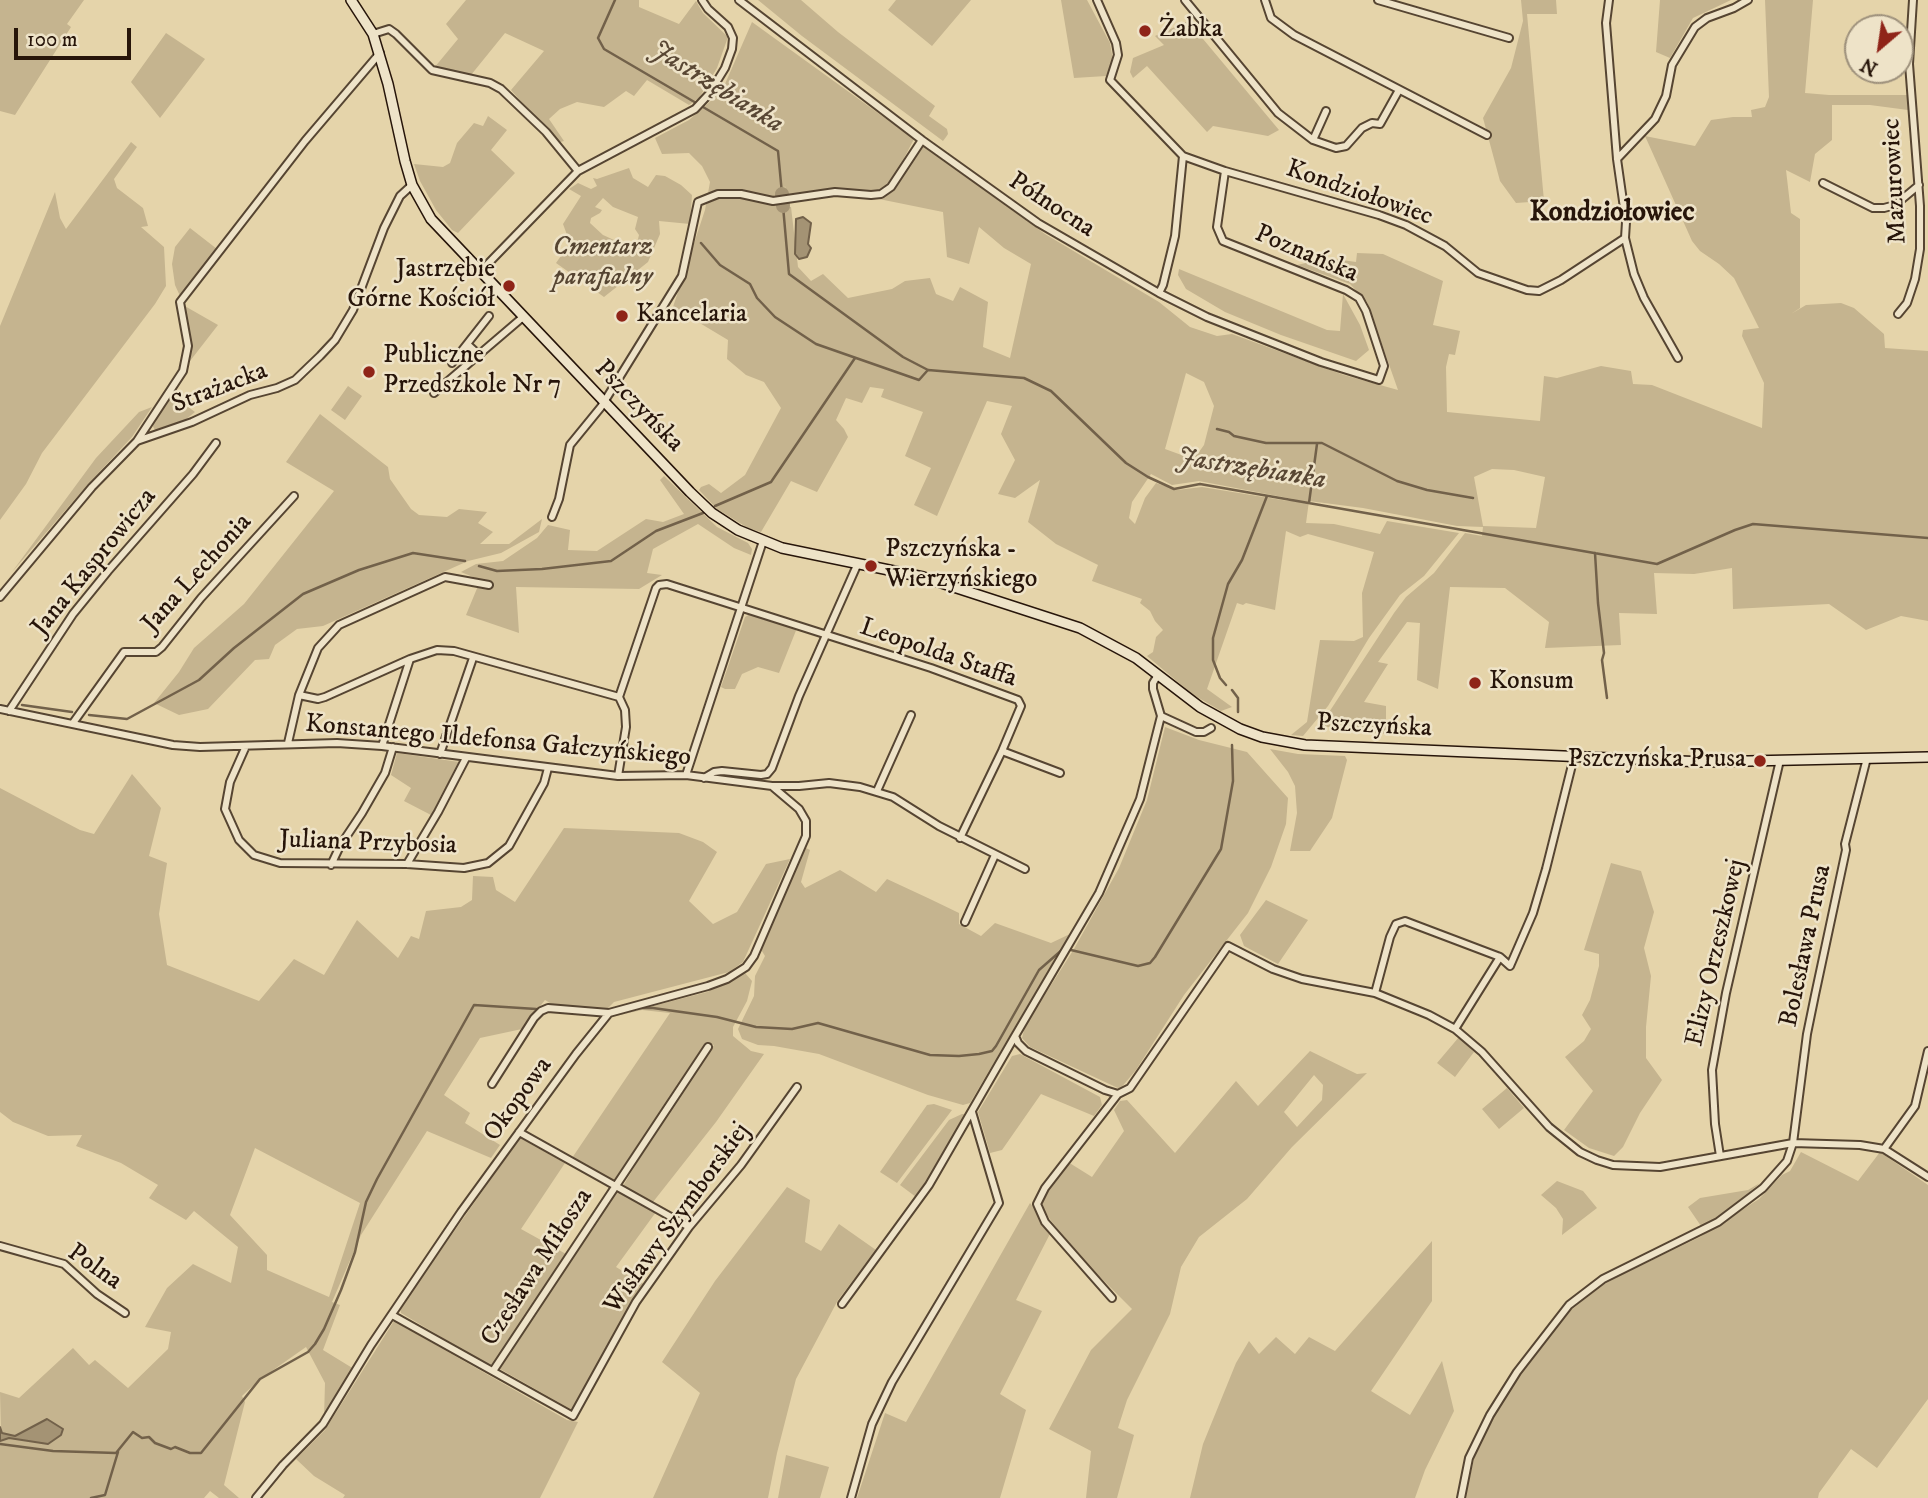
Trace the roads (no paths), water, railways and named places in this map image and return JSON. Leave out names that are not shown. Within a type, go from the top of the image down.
[{"type":"street","name":"Pszczyńska","points":[[351,0],[373,34],[380,53],[410,187],[431,219],[690,492],[712,513],[738,530],[782,548],[923,577],[1080,628],[1116,646],[1200,707],[1240,729],[1262,737],[1305,745],[1704,762],[1928,757]]},
{"type":"street","points":[[480,272],[578,171],[698,106],[717,83],[732,49],[733,38],[728,27],[702,0]]},
{"type":"street","name":"Północna","points":[[739,0],[922,140],[1038,223],[1159,293],[1261,339],[1379,380]]},
{"type":"street","points":[[1097,0],[1116,43],[1118,55],[1110,80],[1183,156],[1175,236],[1159,293]]},
{"type":"street","points":[[1185,0],[1278,113],[1313,140],[1336,148],[1346,146],[1362,128],[1380,124],[1398,90]]},
{"type":"street","points":[[1265,0],[1271,18],[1294,35],[1487,135]]},
{"type":"street","points":[[1378,0],[1509,38]]},
{"type":"street","points":[[1609,0],[1606,23],[1617,159],[1626,222],[1625,239],[1634,274],[1644,298],[1678,358]]},
{"type":"street","points":[[1617,159],[1655,119],[1666,96],[1672,65],[1699,22],[1748,0]]},
{"type":"street","name":"Mazurowiec","points":[[1898,314],[1907,303],[1915,279],[1920,249],[1919,185],[1909,64],[1913,0]]},
{"type":"street","points":[[373,34],[389,29],[432,70],[490,83],[501,89],[546,132],[578,171]]},
{"type":"street","points":[[137,441],[183,371],[188,346],[180,302],[305,141],[380,53]]},
{"type":"street","points":[[1313,140],[1326,111]]},
{"type":"street","points":[[552,517],[559,499],[570,445],[604,402],[682,276],[698,202],[712,194],[787,200],[835,192],[881,194],[899,177],[922,140]]},
{"type":"street","name":"Kondziołowiec","points":[[1183,156],[1406,225],[1445,246],[1478,273],[1527,290],[1539,290],[1561,280],[1625,239]]},
{"type":"street","name":"Poznańska","points":[[1225,171],[1216,227],[1223,241],[1346,290],[1359,298],[1384,366],[1379,380]]},
{"type":"street","points":[[1823,183],[1873,208],[1895,205],[1919,185]]},
{"type":"street","name":"Strażacka","points":[[0,597],[92,487],[137,441],[192,422],[250,395],[295,380],[335,340],[353,310],[384,228],[400,196],[410,187]]},
{"type":"street","points":[[452,363],[489,316]]},
{"type":"street","points":[[434,393],[523,317]]},
{"type":"street","points":[[467,344],[479,355]]},
{"type":"street","name":"Jana Kasprowicza","points":[[9,710],[73,614],[193,474],[216,443]]},
{"type":"street","name":"Jana Lechonia","points":[[73,723],[124,652],[156,652],[162,647],[201,598],[294,496]]},
{"type":"street","points":[[686,775],[763,541]]},
{"type":"street","points":[[826,635],[858,563]]},
{"type":"street","points":[[288,743],[299,695],[318,649],[339,625],[445,577],[489,585]]},
{"type":"street","name":"Leopolda Staffa","points":[[619,697],[659,585],[667,584],[1014,697],[1021,706],[960,838]]},
{"type":"street","name":"Konstantego Ildefonsa Gałczyńskiego","points":[[702,779],[722,771],[767,774],[772,768],[826,635]]},
{"type":"street","points":[[299,695],[318,699],[326,697],[410,659],[437,650],[454,651],[619,697],[625,710],[626,727],[618,776]]},
{"type":"street","points":[[440,754],[473,658]]},
{"type":"street","points":[[383,746],[410,659]]},
{"type":"street","points":[[842,1304],[929,1185],[1099,893],[1140,799],[1161,716],[1153,689],[1158,675]]},
{"type":"street","name":"Konstantego Ildefonsa Gałczyńskiego","points":[[0,709],[73,723],[153,743],[200,747],[337,743],[393,747],[618,776],[686,775],[772,786],[828,783],[877,791],[911,806],[960,838],[1026,869]]},
{"type":"street","points":[[877,791],[911,715]]},
{"type":"street","points":[[1161,716],[1196,732],[1211,728]]},
{"type":"street","name":"Juliana Przybosia","points":[[246,746],[230,782],[225,809],[239,840],[254,855],[280,863],[407,864],[464,868],[488,863],[501,854],[524,821],[544,783],[548,768]]},
{"type":"street","points":[[331,865],[385,773],[393,747]]},
{"type":"street","points":[[1002,751],[1060,773]]},
{"type":"street","points":[[1376,993],[1390,937],[1396,924],[1405,921],[1500,957],[1510,965],[1533,913],[1574,757]]},
{"type":"street","points":[[407,864],[466,758]]},
{"type":"street","name":"Bolesława Prusa","points":[[1793,1143],[1807,1034],[1846,850],[1845,844],[1867,758]]},
{"type":"street","name":"Elizy Orzeszkowej","points":[[1720,1156],[1712,1070],[1726,993],[1780,760]]},
{"type":"street","points":[[492,1084],[541,1011],[548,1008],[609,1013],[708,986],[727,979],[746,967],[754,956],[806,836],[806,821],[799,809],[772,786]]},
{"type":"street","points":[[965,922],[995,855]]},
{"type":"street","points":[[1112,1298],[1045,1222],[1037,1204],[1045,1188],[1118,1094],[1130,1088],[1228,946],[1273,969],[1302,979],[1376,993],[1429,1015],[1455,1030],[1482,1052],[1549,1127],[1580,1152],[1613,1165],[1660,1167],[1793,1143],[1860,1144],[1884,1149],[1928,1177]]},
{"type":"street","points":[[1455,1030],[1500,957]]},
{"type":"street","name":"Okopowa","points":[[256,1498],[283,1465],[323,1424],[391,1315],[461,1212],[609,1013]]},
{"type":"street","points":[[1015,1036],[1026,1051],[1118,1094]]},
{"type":"street","name":"Czesława Miłosza","points":[[493,1371],[708,1047]]},
{"type":"street","points":[[1884,1149],[1915,1106],[1928,1051]]},
{"type":"street","name":"Wisławy Szymborskiej","points":[[391,1315],[573,1416],[636,1302],[689,1227],[741,1165],[797,1087]]},
{"type":"street","points":[[851,1498],[872,1424],[891,1382],[999,1203],[972,1112]]},
{"type":"street","name":"Czesława Miłosza","points":[[519,1132],[615,1187]]},
{"type":"street","points":[[1461,1498],[1469,1458],[1490,1415],[1517,1372],[1569,1305],[1603,1279],[1707,1229],[1737,1208],[1779,1172],[1787,1161],[1793,1143]]},
{"type":"street","points":[[615,1187],[689,1227]]},
{"type":"street","name":"Polna","points":[[0,1247],[64,1264],[97,1294],[125,1313]]},
{"type":"waterway","name":"Jastrzębianka","points":[[615,0],[598,38],[604,49],[778,151],[782,194]]},
{"type":"waterway","name":"Jastrzębianka","points":[[782,194],[783,206]]},
{"type":"waterway","name":"Jastrzębianka","points":[[783,206],[789,274],[903,357],[928,370],[1024,378],[1051,391],[1126,463],[1174,489],[1200,484],[1657,564],[1753,524],[1928,538]]},
{"type":"waterway","points":[[701,243],[720,265],[750,284],[757,298],[775,317],[816,344],[919,380],[927,371]]},
{"type":"waterway","points":[[715,506],[771,482],[855,358]]},
{"type":"waterway","points":[[1217,429],[1266,443],[1322,443],[1397,481],[1427,490],[1473,498]]},
{"type":"waterway","points":[[1309,503],[1317,444]]},
{"type":"waterway","points":[[1226,685],[1213,660],[1213,638],[1228,584],[1242,560],[1267,496]]},
{"type":"waterway","points":[[479,566],[497,571],[611,561],[656,531],[703,513]]},
{"type":"waterway","points":[[89,715],[127,719],[199,680],[234,648],[303,594],[359,570],[413,553],[465,561]]},
{"type":"waterway","points":[[1595,553],[1607,698]]},
{"type":"waterway","points":[[1232,690],[1238,698],[1238,712]]},
{"type":"waterway","points":[[22,705],[72,712]]},
{"type":"waterway","points":[[1071,950],[1138,966],[1150,963],[1155,957],[1221,849],[1233,781],[1232,745]]},
{"type":"waterway","points":[[639,1008],[717,1017],[756,1027],[792,1029],[818,1023],[930,1055],[979,1054],[992,1051],[1039,970],[1063,949]]},
{"type":"waterway","points":[[0,1444],[53,1451],[116,1453],[133,1432],[171,1449],[175,1447],[190,1453],[201,1453],[260,1379],[308,1352],[315,1344],[341,1290],[355,1252],[366,1202],[474,1005],[536,1009]]},
{"type":"waterway","points":[[91,1498],[105,1495],[118,1452]]},
{"type":"place","name":"Żabka","points":[[1145,31]]},
{"type":"place","name":"Jastrzębie Górne Kościół","points":[[509,286]]},
{"type":"place","name":"Kancelaria","points":[[622,316]]},
{"type":"place","name":"Publiczne Przedszkole Nr 7","points":[[369,372]]},
{"type":"place","name":"Pszczyńska - Wierzyńskiego","points":[[871,566]]},
{"type":"place","name":"Konsum","points":[[1475,683]]},
{"type":"place","name":"Pszczyńska Prusa","points":[[1760,761]]},
{"type":"district","name":"Kondziołowiec","points":[[1612,214]]},
{"type":"park label","name":"Cmentarz parafialny","points":[[603,264]]}]
